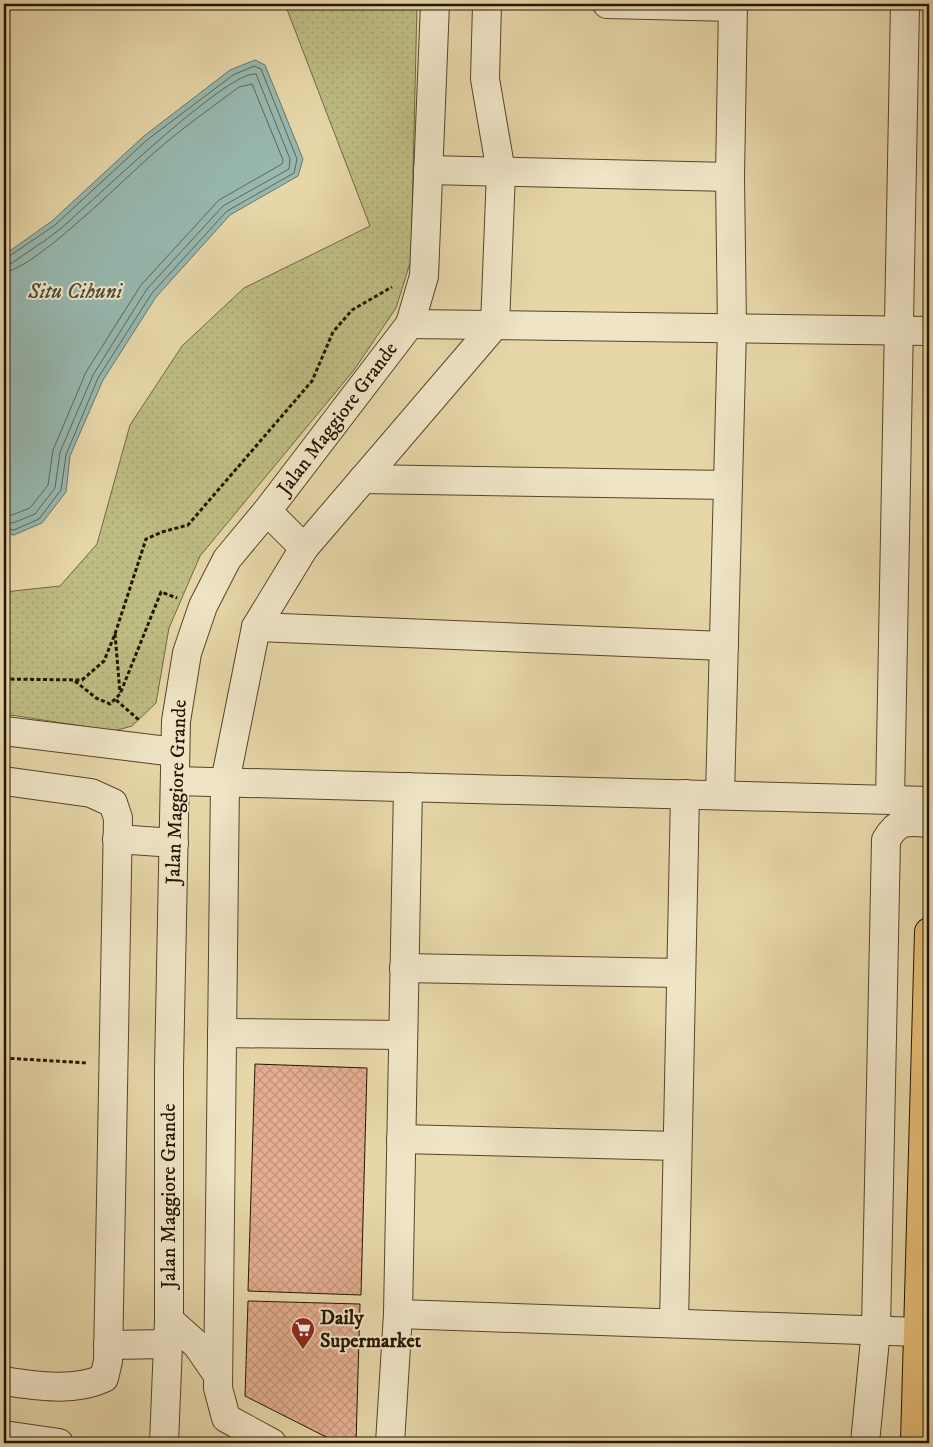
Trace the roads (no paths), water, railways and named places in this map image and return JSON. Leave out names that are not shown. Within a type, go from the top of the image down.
[{"type":"main road","points":[[914,1443],[919,1332],[929,932]]},
{"type":"street","name":"Jalan Maggiore Grande","points":[[164,1443],[169,1332],[169,1077],[175,752],[176,721],[187,653],[203,606],[227,559],[267,511],[410,324],[424,276],[435,4]]},
{"type":"street","points":[[272,1443],[226,1418],[218,1388],[217,1374],[225,782],[256,627],[304,548],[495,325],[501,172],[485,79],[487,4]]},
{"type":"street","points":[[607,4],[733,5],[730,177],[732,328],[720,795]]},
{"type":"street","points":[[890,800],[905,4]]},
{"type":"street","points":[[428,170],[730,177]]},
{"type":"street","points":[[410,324],[929,331]]},
{"type":"street","points":[[363,479],[728,485]]},
{"type":"street","points":[[267,511],[304,548]]},
{"type":"street","points":[[256,627],[724,646]]},
{"type":"street","points":[[4,731],[175,752]]},
{"type":"street","points":[[4,781],[91,793],[113,803],[118,818],[108,1345],[104,1378],[88,1386],[29,1385],[4,1381]]},
{"type":"street","points":[[175,781],[929,801]]},
{"type":"street","points":[[390,1443],[398,1314],[408,787]]},
{"type":"street","points":[[674,1322],[685,794]]},
{"type":"street","points":[[864,1443],[876,1329],[886,840],[892,830],[901,823],[929,823]]},
{"type":"street","points":[[117,839],[174,843]]},
{"type":"street","points":[[404,968],[681,973]]},
{"type":"street","points":[[222,1033],[403,1035]]},
{"type":"street","points":[[401,1140],[678,1146]]},
{"type":"street","points":[[398,1314],[674,1322],[919,1332]]},
{"type":"street","points":[[108,1345],[169,1332],[197,1345],[217,1374]]},
{"type":"street","points":[[4,1436],[59,1443]]},
{"type":"water","name":"Situ Cihuni","points":[[255,60],[265,65],[303,159],[298,176],[230,215],[156,297],[103,380],[70,456],[66,492],[42,523],[14,535],[4,533],[4,255],[52,221],[144,136],[230,70]]},
{"type":"place","name":"Daily Supermarket","points":[[303,1350]]}]
